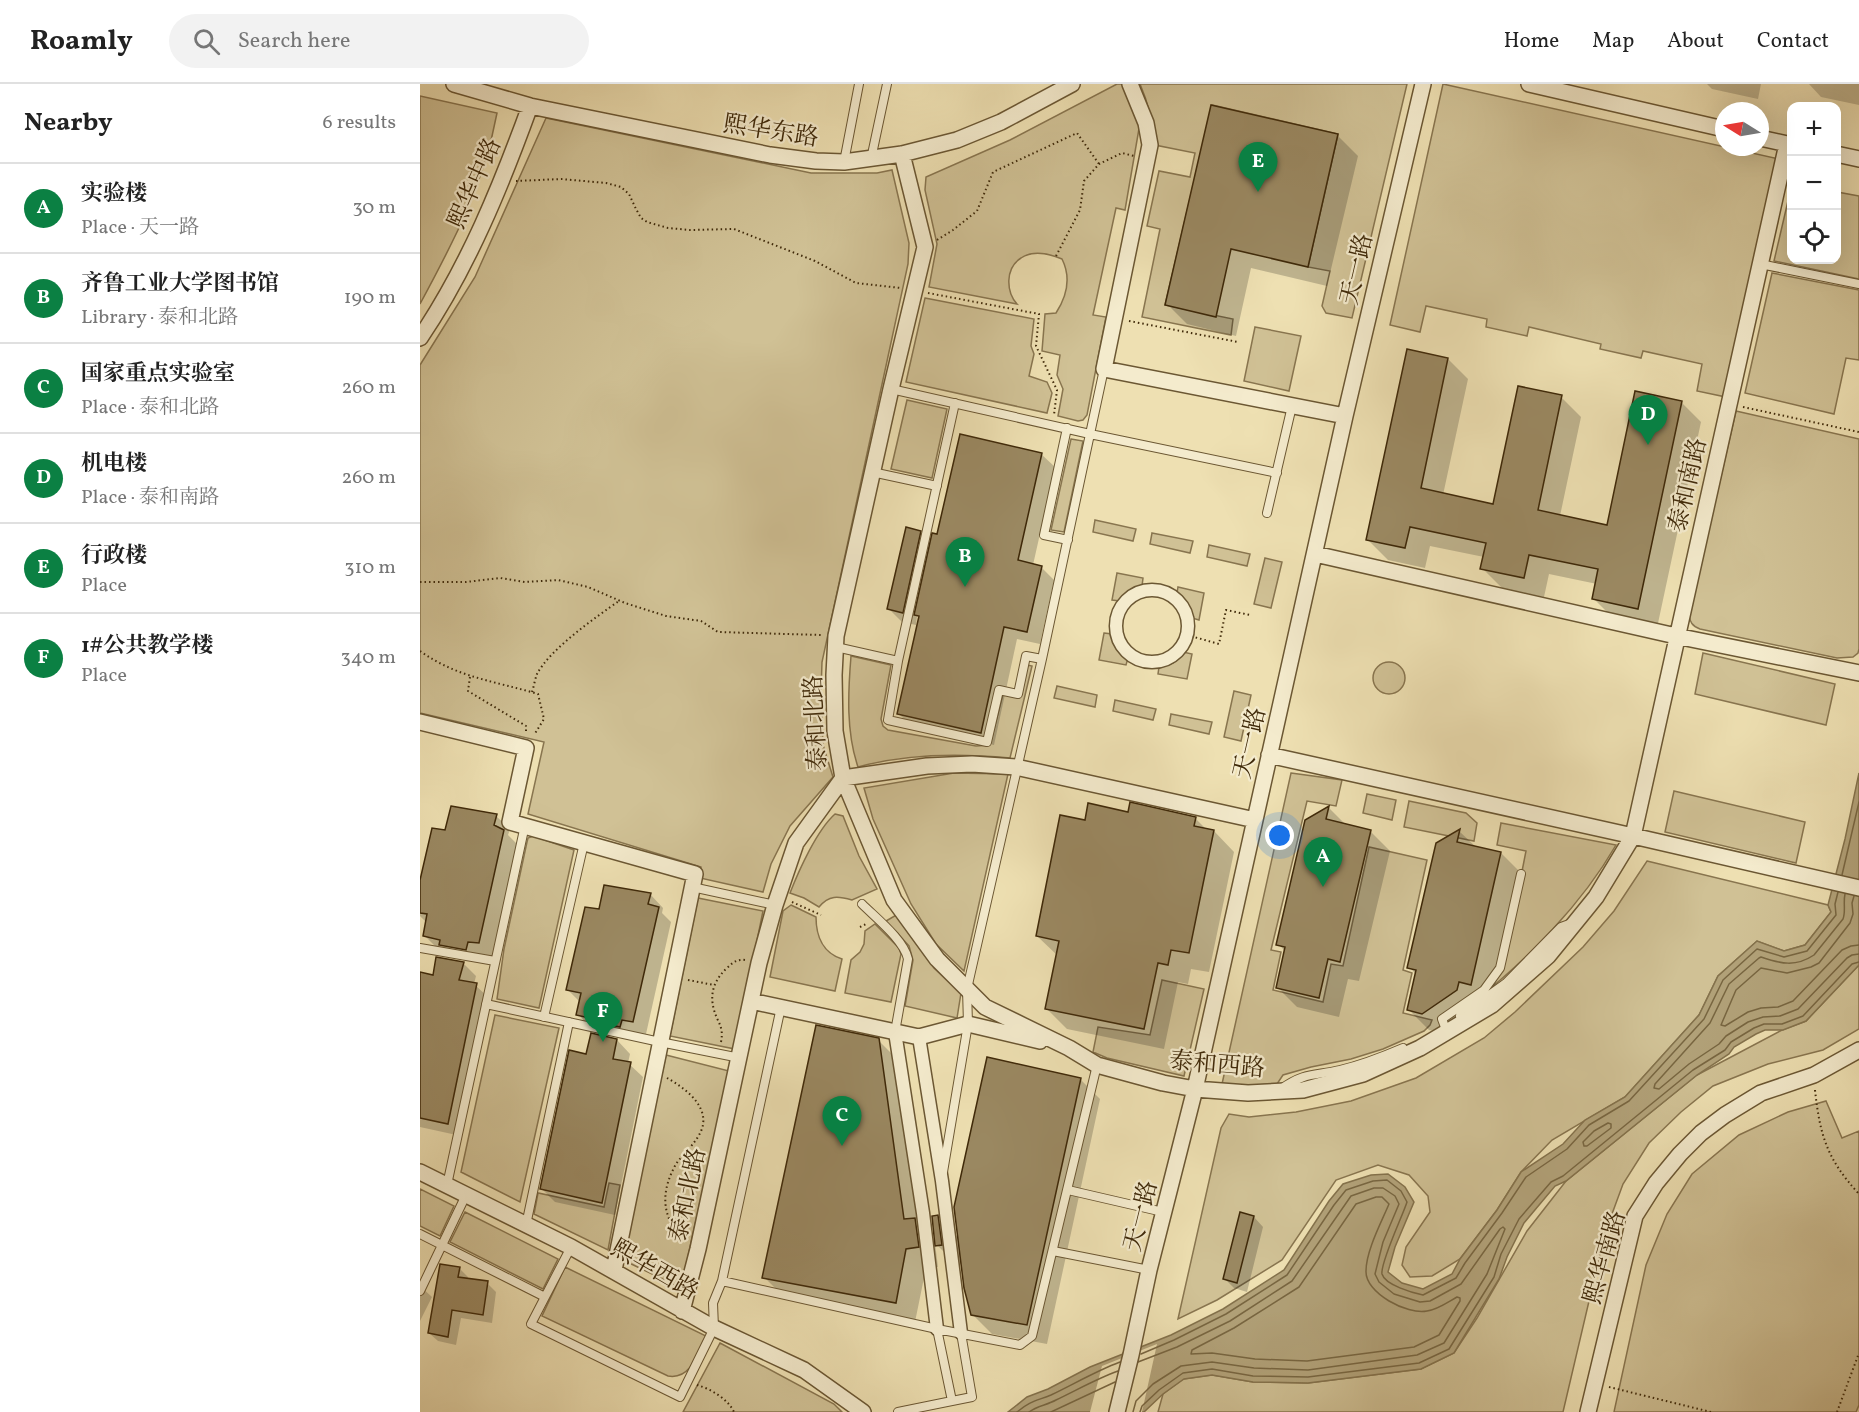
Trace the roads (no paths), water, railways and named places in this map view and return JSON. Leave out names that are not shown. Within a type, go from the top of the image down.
[{"type":"street","name":"熙华东路","points":[[454,84],[530,106],[770,155],[844,162],[872,159],[957,140],[1001,122],[1072,84]]},
{"type":"street","points":[[1130,84],[1146,123],[1150,145],[1104,369],[1345,416]]},
{"type":"street","name":"天一路","points":[[1117,1412],[1163,1212],[1195,1089],[1345,416],[1424,84]]},
{"type":"street","points":[[1529,84],[1715,127]]},
{"type":"street","name":"熙华中路","points":[[420,338],[442,305],[502,184],[530,106]]},
{"type":"street","points":[[1769,140],[1787,145]]},
{"type":"street","name":"泰和北路","points":[[682,1311],[698,1249],[759,963],[776,902],[796,843],[843,778],[835,731],[836,642],[872,472],[925,247],[902,153]]},
{"type":"street","name":"泰和南路","points":[[1633,836],[1676,636],[1787,153]]},
{"type":"street","points":[[1841,155],[1859,159]]},
{"type":"street","points":[[1315,554],[1676,636],[1859,673]]},
{"type":"street","points":[[1160,591],[1171,595],[1186,612],[1187,635],[1183,645],[1166,660],[1155,663],[1143,662],[1133,658],[1124,650],[1115,629],[1116,618],[1128,598],[1138,592],[1160,591]]},
{"type":"street","points":[[420,722],[526,748],[510,822],[695,874],[614,1270]]},
{"type":"street","points":[[1269,755],[1859,888]]},
{"type":"street","points":[[843,778],[927,766],[972,764],[1016,767],[1255,820]]},
{"type":"street","name":"泰和西路","points":[[843,778],[894,900],[937,959],[986,1007],[1070,1048],[1098,1065],[1163,1083],[1195,1089],[1248,1093],[1303,1090],[1363,1074],[1420,1048],[1492,1005],[1548,956],[1596,897],[1633,836]]},
{"type":"street","points":[[751,1001],[918,1038],[968,1024],[1070,1048]]},
{"type":"street","points":[[895,1032],[923,1213],[937,1329]]},
{"type":"street","points":[[918,1038],[942,1181],[962,1333]]},
{"type":"street","name":"熙华南路","points":[[1588,1412],[1635,1216],[1656,1184],[1694,1140],[1725,1115],[1761,1093],[1814,1075],[1859,1050]]},
{"type":"street","name":"熙华西路","points":[[420,1173],[571,1247],[714,1328],[804,1370],[863,1412]]},
{"type":"lane","points":[[844,162],[860,84]]},
{"type":"lane","points":[[872,159],[887,84]]},
{"type":"lane","points":[[1760,264],[1859,284]]},
{"type":"lane","points":[[942,1181],[968,1024],[967,989],[1042,659],[1104,369]]},
{"type":"lane","points":[[891,389],[1276,473]]},
{"type":"lane","points":[[955,403],[898,661],[888,720],[987,742],[999,690],[1017,694],[1026,656],[1042,659]]},
{"type":"lane","points":[[1267,513],[1292,406]]},
{"type":"lane","points":[[1067,428],[1044,535],[1068,540]]},
{"type":"lane","points":[[872,472],[937,486]]},
{"type":"lane","points":[[836,642],[898,661]]},
{"type":"lane","points":[[447,1185],[525,825]]},
{"type":"lane","points":[[544,1017],[584,843]]},
{"type":"lane","points":[[1445,1027],[1442,1019],[1484,990],[1500,968],[1521,874]]},
{"type":"lane","points":[[692,887],[776,902]]},
{"type":"lane","points":[[862,904],[902,945],[907,955],[895,1032]]},
{"type":"lane","points":[[1278,1091],[1292,1081],[1307,1075],[1338,1071],[1379,1058],[1445,1027],[1506,983],[1561,927],[1576,921]]},
{"type":"lane","points":[[420,948],[495,961]]},
{"type":"lane","points":[[486,1004],[740,1058]]},
{"type":"lane","points":[[571,1247],[531,1324],[680,1397],[714,1328],[713,1303],[722,1281],[781,1007]]},
{"type":"lane","points":[[526,1225],[569,1022]]},
{"type":"lane","points":[[722,1281],[1020,1345],[1032,1336],[1098,1065]]},
{"type":"lane","points":[[1068,1190],[1163,1212]]},
{"type":"lane","points":[[420,1291],[466,1195]]},
{"type":"lane","points":[[420,1234],[545,1297]]},
{"type":"lane","points":[[1053,1251],[1149,1270]]},
{"type":"lane","points":[[937,1329],[952,1401]]},
{"type":"lane","points":[[898,1412],[972,1397],[962,1333]]},
{"type":"water","points":[[1859,773],[1859,965],[1806,1021],[1783,1030],[1765,1030],[1734,1047],[1729,1054],[1697,1075],[1566,1181],[1555,1186],[1524,1223],[1499,1279],[1454,1353],[1421,1369],[1308,1383],[1253,1382],[1212,1375],[1184,1379],[1144,1412],[1008,1412],[1027,1397],[1048,1389],[1090,1367],[1171,1335],[1223,1309],[1284,1270],[1329,1201],[1343,1184],[1371,1175],[1388,1174],[1405,1187],[1414,1202],[1395,1247],[1388,1272],[1402,1283],[1423,1289],[1452,1274],[1521,1172],[1563,1144],[1585,1120],[1625,1097],[1699,1015],[1718,976],[1757,941],[1784,951],[1805,945],[1831,912],[1828,905]]},
{"type":"place","name":"行政楼","points":[[1258,192]]},
{"type":"place","name":"机电楼","points":[[1648,445]]},
{"type":"place","name":"齐鲁工业大学图书馆","points":[[965,587]]},
{"type":"place","name":"实验楼","points":[[1323,887]]},
{"type":"place","name":"1#公共教学楼","points":[[603,1042]]},
{"type":"place","name":"国家重点实验室","points":[[842,1146]]}]
